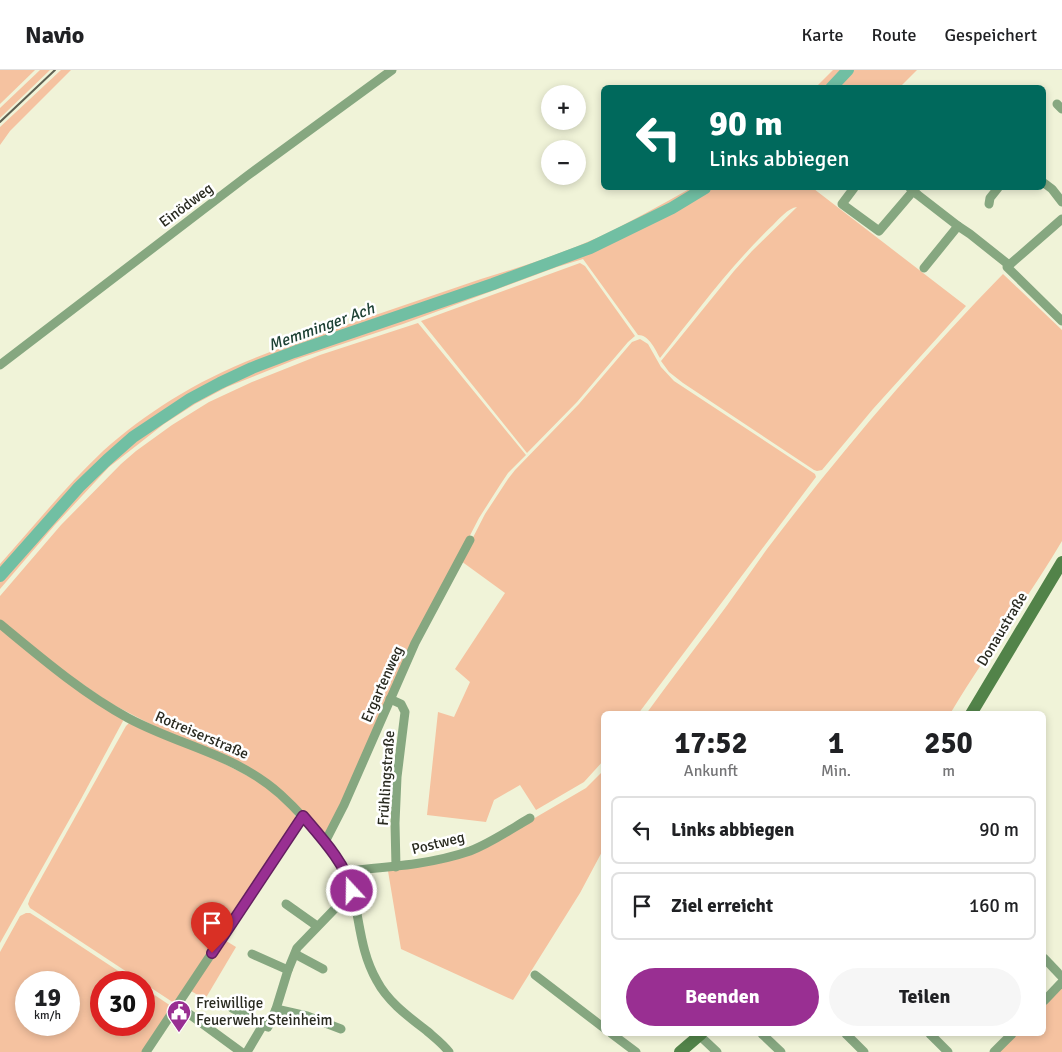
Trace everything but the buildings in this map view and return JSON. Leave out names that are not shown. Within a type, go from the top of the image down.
[{"type":"street","name":"Einödweg","points":[[0,365],[247,176],[392,70]]},
{"type":"street","points":[[1046,184],[1062,202]]},
{"type":"street","points":[[852,190],[842,204],[878,231],[911,190]]},
{"type":"street","points":[[913,190],[1008,266],[1062,321]]},
{"type":"street","points":[[989,204],[990,198],[996,190]]},
{"type":"street","points":[[1008,266],[1062,219]]},
{"type":"street","points":[[924,268],[958,226]]},
{"type":"street","name":"Ergartenweg","points":[[325,842],[344,805],[421,631],[470,540]]},
{"type":"street","name":"Donaustraße","points":[[973,711],[1062,562]]},
{"type":"street","name":"Rotreiserstraße","points":[[0,624],[62,673],[112,708],[137,722],[229,760],[261,778],[280,794],[303,816],[325,842],[345,871],[350,881],[364,951],[372,971],[385,994],[450,1052]]},
{"type":"street","name":"Frühlingstraße","points":[[390,699],[401,704],[405,712],[396,777],[396,867]]},
{"type":"street","points":[[146,1052],[303,816]]},
{"type":"street","name":"Postweg","points":[[345,871],[396,867],[428,862],[471,850],[530,818]]},
{"type":"street","points":[[232,1008],[268,1027],[297,948],[352,891]]},
{"type":"street","points":[[286,904],[317,926]]},
{"type":"street","points":[[252,954],[288,970]]},
{"type":"street","points":[[294,954],[323,969]]},
{"type":"street","points":[[1046,960],[1062,977]]},
{"type":"street","points":[[535,975],[601,1026]]},
{"type":"street","points":[[1046,999],[1062,982]]},
{"type":"street","points":[[176,1006],[241,1052]]},
{"type":"street","points":[[276,1008],[307,1016],[341,1029]]},
{"type":"street","points":[[247,1052],[263,1025]]},
{"type":"street","points":[[615,1036],[636,1052]]},
{"type":"street","points":[[680,1052],[698,1036]]},
{"type":"street","points":[[702,1036],[718,1052]]},
{"type":"street","points":[[764,1036],[781,1052]]},
{"type":"street","points":[[848,1036],[864,1052]]},
{"type":"street","points":[[932,1036],[948,1052]]},
{"type":"street","points":[[994,1052],[1010,1036]]},
{"type":"shaded area","points":[[0,70],[35,70],[0,104]]},
{"type":"shaded area","points":[[40,70],[50,70],[0,118],[0,108]]},
{"type":"shaded area","points":[[61,70],[71,70],[10,131],[0,145],[0,127]]},
{"type":"shaded area","points":[[833,70],[917,70],[902,85],[818,85]]},
{"type":"shaded area","points":[[687,190],[815,190],[966,306],[873,409],[822,470],[817,471],[683,383],[669,372],[661,361],[734,271],[797,207],[790,209],[784,214],[743,256],[660,358],[648,340],[638,335],[583,259],[403,324],[297,359],[227,387],[195,404],[164,424],[109,467],[54,526],[0,589],[0,564],[76,478],[127,430],[192,388],[214,376],[282,347],[570,249],[599,237]]},
{"type":"shaded area","points":[[580,263],[585,266],[635,336],[577,402],[527,453],[421,321]]},
{"type":"shaded area","points":[[1003,274],[1062,330],[1062,541],[952,711],[648,711],[767,549],[823,478],[911,373]]},
{"type":"shaded area","points":[[418,323],[526,455],[508,473],[479,518],[343,802],[323,834],[284,794],[110,703],[65,672],[0,620],[0,596],[61,525],[121,464],[172,425],[209,402],[252,382],[320,355]]},
{"type":"shaded area","points":[[640,339],[648,344],[661,367],[674,381],[815,474],[816,477],[640,711],[601,711],[601,763],[584,782],[536,810],[520,785],[494,800],[486,822],[427,815],[438,712],[454,717],[470,682],[455,669],[505,593],[461,561],[485,514],[515,470],[579,404],[632,342]]},
{"type":"shaded area","points":[[0,628],[122,718],[123,721],[0,943]]},
{"type":"shaded area","points":[[129,723],[204,753],[263,784],[294,812],[295,816],[295,821],[174,1003],[155,990],[155,971],[125,971],[30,908],[28,904]]},
{"type":"shaded area","points":[[601,773],[601,854],[580,893],[513,1000],[401,949],[388,871],[430,864],[521,826],[586,788]]},
{"type":"shaded area","points":[[30,913],[118,971],[90,971],[90,1036],[153,1036],[142,1052],[0,1052],[0,952],[20,916]]},
{"type":"shaded area","points":[[223,939],[236,947],[207,996],[203,998],[191,991]]},
{"type":"shaded area","points":[[1062,987],[1062,1052],[999,1052],[1015,1036],[1046,1036],[1046,1005]]},
{"type":"shaded area","points":[[155,995],[171,1006],[155,1032]]},
{"type":"waterway","name":"Memminger Ach","points":[[834,85],[848,70]]},
{"type":"waterway","name":"Memminger Ach","points":[[0,576],[79,487],[107,460],[133,437],[190,399],[252,368],[294,352],[493,284],[590,248],[672,208],[702,190]]},
{"type":"railway","points":[[0,122],[55,70]]},
{"type":"place","name":"Freiwillige Feuerwehr Steinheim","points":[[179,1033]]},
{"type":"route","points":[[212,953],[303,816],[340,863],[352,891]]}]
